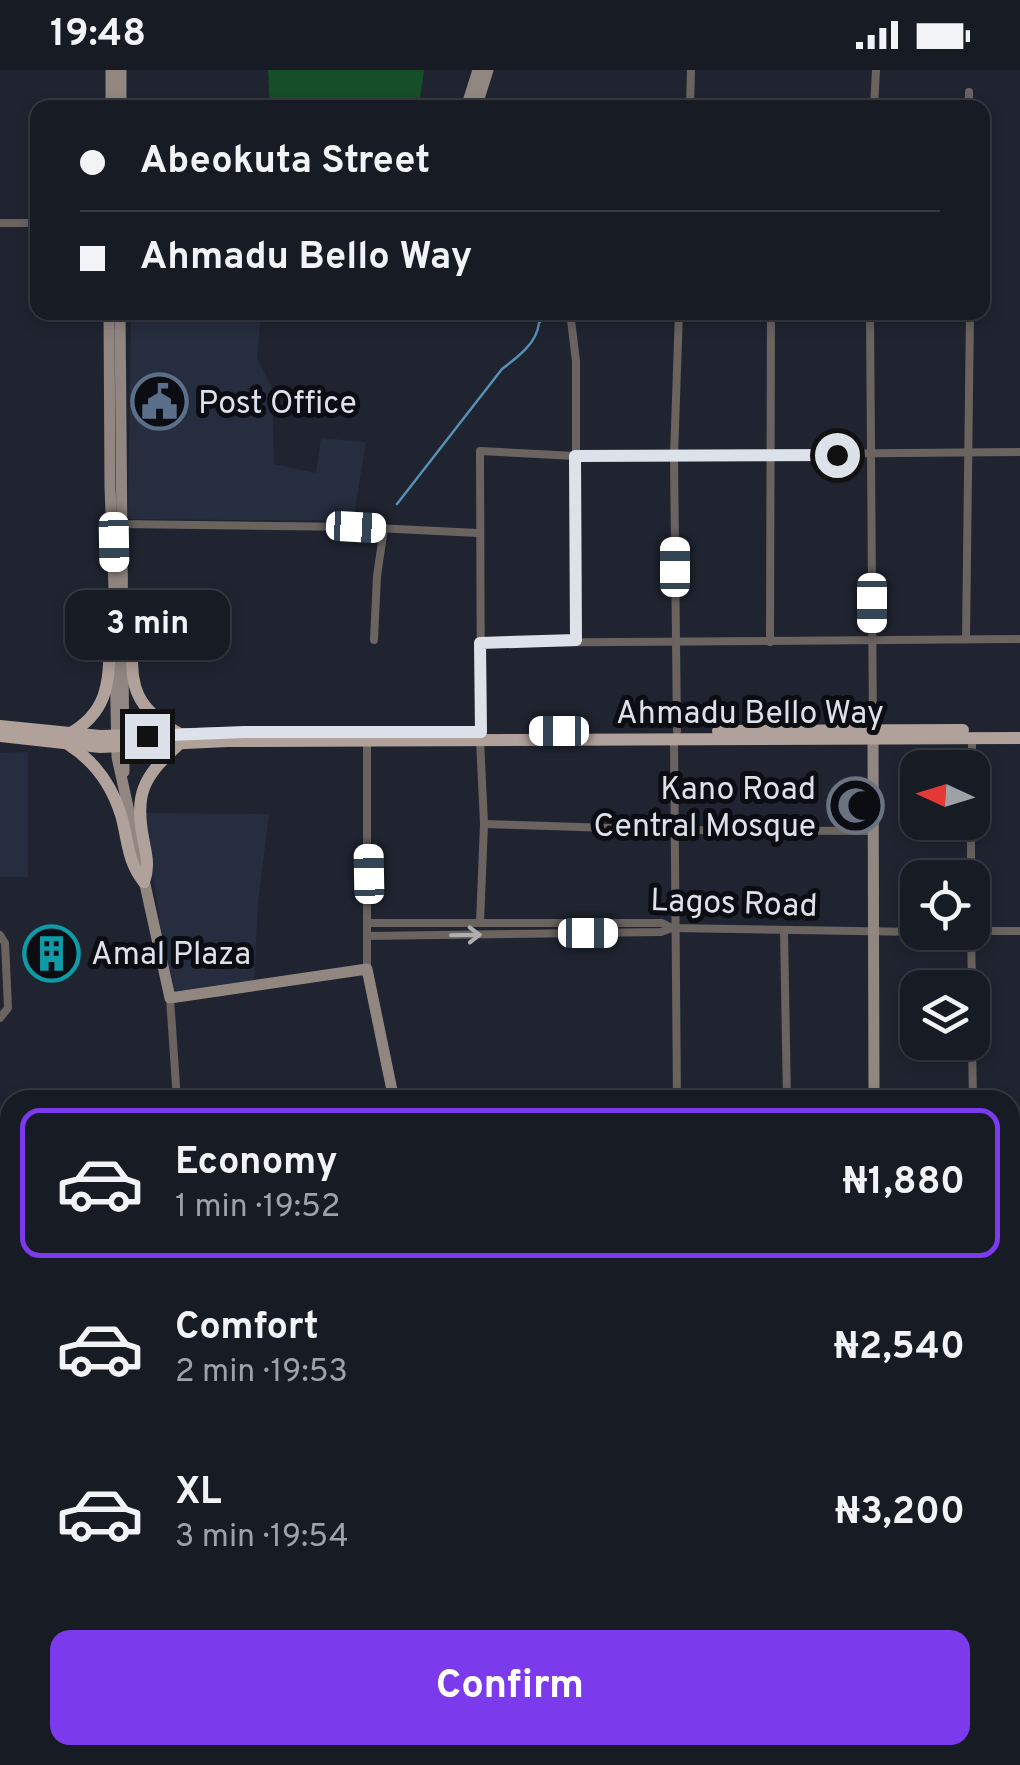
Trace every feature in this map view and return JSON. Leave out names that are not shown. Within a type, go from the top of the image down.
[{"type":"main road","points":[[120,605],[108,632],[104,700],[92,720],[68,739],[112,792],[134,871],[144,882]]},
{"type":"main road","points":[[120,605],[132,632],[133,684],[137,696],[178,739],[153,768],[138,803],[148,867],[144,882]]},
{"type":"main road","name":"Ahmadu Bello Way","points":[[0,726],[68,739]]},
{"type":"main road","name":"Ahmadu Bello Way","points":[[873,735],[1020,730]]},
{"type":"main road","name":"Ahmadu Bello Way","points":[[0,736],[100,742],[675,735],[1020,738]]},
{"type":"main road","name":"Ahmadu Bello Way","points":[[178,739],[480,736]]},
{"type":"street","points":[[111,70],[111,100]]},
{"type":"street","points":[[120,70],[121,100]]},
{"type":"street","points":[[469,100],[478,70]]},
{"type":"street","points":[[479,100],[488,70]]},
{"type":"street","points":[[690,100],[691,70]]},
{"type":"street","points":[[874,100],[876,70]]},
{"type":"street","points":[[969,92],[970,100]]},
{"type":"street","points":[[0,224],[30,223]]},
{"type":"street","points":[[109,320],[124,781],[170,998],[176,1090]]},
{"type":"street","points":[[118,524],[120,320]]},
{"type":"street","points":[[571,320],[576,361],[576,640]]},
{"type":"street","points":[[677,1090],[674,456],[679,320]]},
{"type":"street","points":[[770,642],[771,320]]},
{"type":"street","points":[[870,320],[874,1090]]},
{"type":"street","points":[[966,638],[970,320]]},
{"type":"street","points":[[480,923],[484,824],[480,736],[480,451],[575,456],[1020,452]]},
{"type":"street","points":[[118,524],[478,533]]},
{"type":"street","points":[[374,640],[384,528]]},
{"type":"street","points":[[480,643],[1020,639]]},
{"type":"street","points":[[972,738],[972,750]]},
{"type":"street","points":[[367,740],[367,968],[392,1090]]},
{"type":"street","points":[[484,824],[872,831]]},
{"type":"street","name":"Lagos Road","points":[[369,924],[662,923],[674,928],[900,932]]},
{"type":"street","points":[[368,936],[662,932],[674,928]]},
{"type":"street","points":[[784,930],[787,1090]]},
{"type":"street","points":[[990,932],[1020,931]]},
{"type":"street","points":[[0,935],[5,943],[8,1008],[0,1018]]},
{"type":"street","points":[[170,998],[367,968]]},
{"type":"street","points":[[972,1060],[973,1090]]},
{"type":"shaded area","points":[[131,320],[261,320],[257,358],[272,388],[274,464],[316,473],[321,438],[366,442],[353,521],[128,519]]},
{"type":"shaded area","points":[[28,752],[28,877],[0,877],[0,753]]},
{"type":"shaded area","points":[[144,813],[269,814],[258,903],[254,983],[170,992]]},
{"type":"green space","points":[[268,70],[424,70],[420,100],[270,100]]},
{"type":"waterway","points":[[397,504],[502,369],[531,343],[542,320]]},
{"type":"place","name":"Post Office","points":[[159,402]]},
{"type":"place","name":"Kano Road Central Mosque","points":[[855,806]]},
{"type":"place","name":"Amal Plaza","points":[[52,953]]},
{"type":"route","points":[[147,736],[481,732],[480,643],[576,640],[575,456],[837,455]]}]
